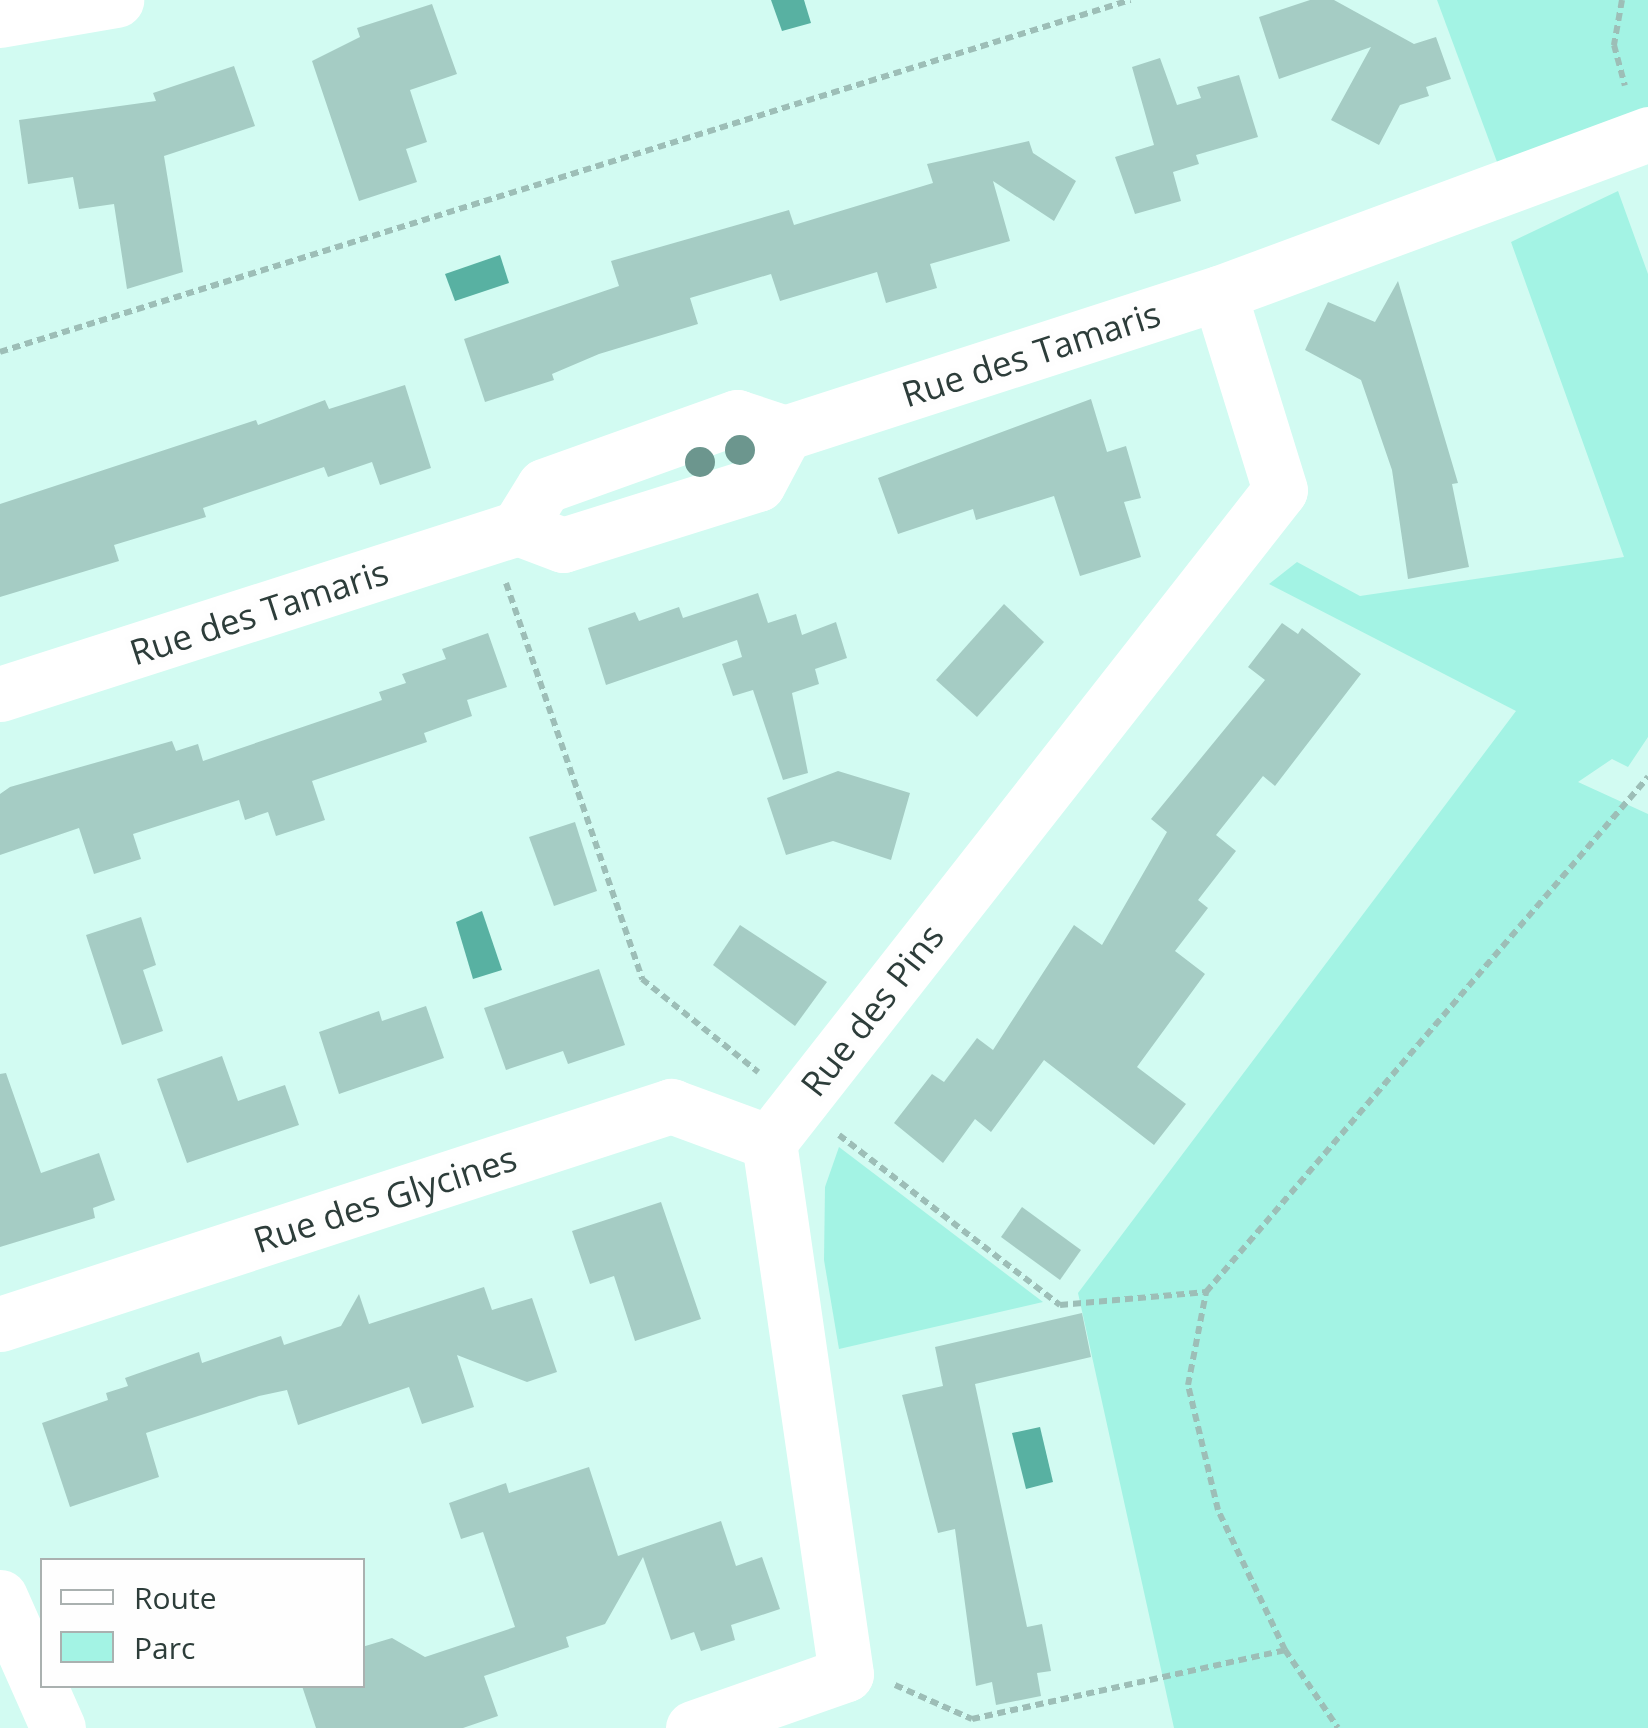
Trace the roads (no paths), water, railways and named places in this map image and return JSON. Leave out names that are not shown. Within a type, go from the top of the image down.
[{"type":"street","points":[[0,20],[116,0]]},
{"type":"street","name":"Rue des Tamaris","points":[[0,694],[504,533],[544,486],[737,417],[785,433],[1219,293],[1648,134]]},
{"type":"street","name":"Rue des Pins","points":[[784,1123],[1280,490],[1219,293]]},
{"type":"street","name":"Rue des Glycines","points":[[0,1324],[671,1106],[784,1123]]},
{"type":"street","points":[[693,1728],[846,1674],[784,1123]]},
{"type":"street","points":[[0,1597],[40,1687]]},
{"type":"street","points":[[40,1688],[58,1728]]}]
